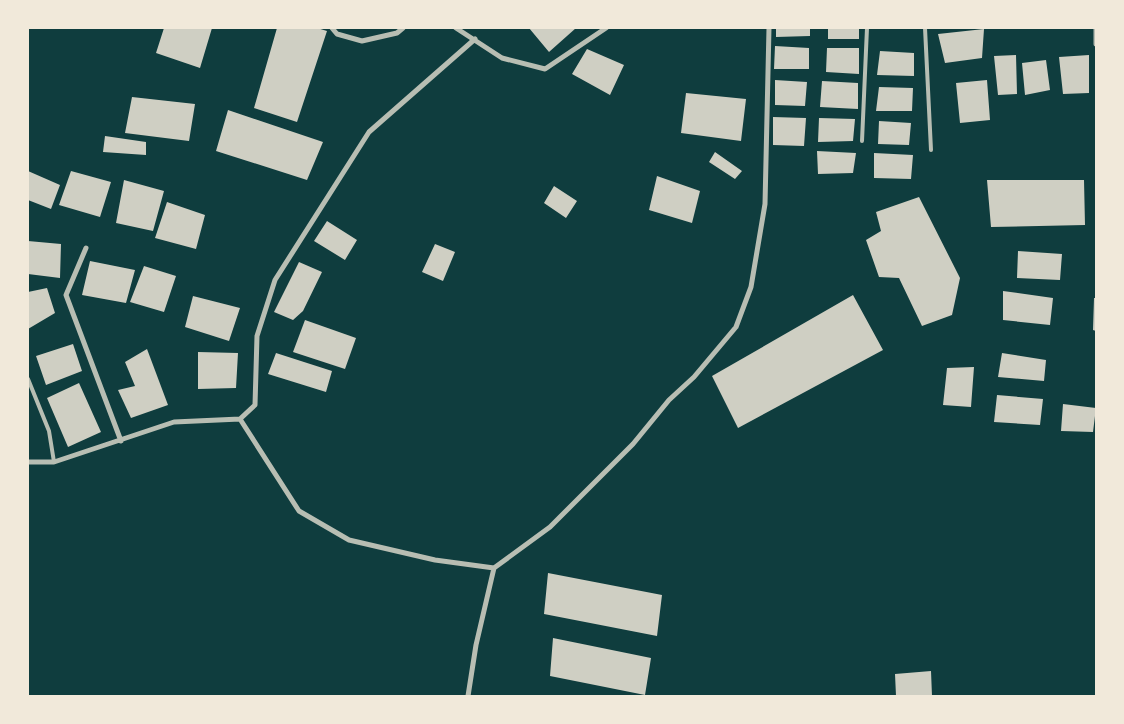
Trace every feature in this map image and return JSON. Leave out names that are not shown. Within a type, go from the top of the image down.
[{"type":"street","points":[[332,28],[338,34],[362,41],[397,33],[403,28]]},
{"type":"street","points":[[456,28],[476,39],[502,58],[545,68],[606,28]]},
{"type":"street","points":[[468,696],[476,645],[494,568],[550,527],[626,451],[668,400],[694,377],[736,327],[751,287],[765,204],[769,28]]},
{"type":"street","points":[[1096,28],[1096,44]]},
{"type":"street","points":[[28,462],[54,462],[174,422],[240,419],[255,405],[257,336],[275,280],[369,132],[476,39]]},
{"type":"street","points":[[86,248],[66,295],[121,441]]},
{"type":"street","points":[[240,419],[299,511],[348,540],[435,560],[494,568]]},
{"type":"lane","points":[[862,141],[868,28]]},
{"type":"lane","points":[[925,28],[931,150]]},
{"type":"lane","points":[[28,379],[49,431],[54,462]]},
{"type":"building","points":[[164,28],[212,28],[200,68],[156,53]]},
{"type":"building","points":[[277,28],[317,28],[327,31],[297,122],[254,108]]},
{"type":"building","points":[[529,28],[576,28],[549,52]]},
{"type":"building","points":[[776,28],[810,28],[810,36],[776,37]]},
{"type":"building","points":[[828,28],[859,28],[859,39],[828,39]]},
{"type":"building","points":[[984,29],[982,58],[945,63],[938,34]]},
{"type":"building","points":[[775,46],[809,48],[809,69],[774,69]]},
{"type":"building","points":[[827,48],[859,48],[859,74],[826,72]]},
{"type":"building","points":[[587,49],[624,65],[610,95],[572,74]]},
{"type":"building","points":[[880,51],[914,53],[914,76],[877,75]]},
{"type":"building","points":[[1016,55],[1017,94],[998,95],[994,56]]},
{"type":"building","points":[[1089,55],[1089,93],[1063,94],[1059,57]]},
{"type":"building","points":[[1046,60],[1050,90],[1025,95],[1022,63]]},
{"type":"building","points":[[775,80],[807,82],[805,106],[775,105]]},
{"type":"building","points":[[987,80],[990,120],[960,123],[956,83]]},
{"type":"building","points":[[822,81],[858,83],[858,109],[820,107]]},
{"type":"building","points":[[879,87],[913,88],[912,111],[876,111]]},
{"type":"building","points":[[686,93],[746,99],[741,141],[681,133]]},
{"type":"building","points":[[132,97],[195,104],[189,141],[125,133]]},
{"type":"building","points":[[228,110],[323,142],[307,180],[216,151]]},
{"type":"building","points":[[773,117],[806,118],[804,146],[773,145]]},
{"type":"building","points":[[819,118],[855,119],[853,141],[818,142]]},
{"type":"building","points":[[879,121],[911,123],[909,145],[878,144]]},
{"type":"building","points":[[105,136],[146,142],[146,155],[103,152]]},
{"type":"building","points":[[817,151],[856,153],[853,173],[818,174]]},
{"type":"building","points":[[715,152],[742,171],[735,179],[709,162]]},
{"type":"building","points":[[874,153],[913,155],[911,179],[874,178]]},
{"type":"building","points":[[28,171],[60,185],[51,209],[28,200]]},
{"type":"building","points":[[71,171],[111,182],[100,217],[59,205]]},
{"type":"building","points":[[657,176],[700,191],[692,223],[649,210]]},
{"type":"building","points":[[124,180],[164,191],[153,231],[116,223]]},
{"type":"building","points":[[987,180],[1084,180],[1085,225],[991,227]]},
{"type":"building","points":[[554,186],[577,201],[566,218],[544,203]]},
{"type":"building","points":[[919,197],[960,278],[952,315],[922,326],[899,278],[879,277],[866,240],[881,231],[876,212]]},
{"type":"building","points":[[167,202],[205,215],[196,249],[155,238]]},
{"type":"building","points":[[327,221],[357,240],[345,260],[314,241]]},
{"type":"building","points":[[28,241],[61,244],[60,278],[28,274]]},
{"type":"building","points":[[435,244],[455,252],[443,281],[422,272]]},
{"type":"building","points":[[1018,251],[1062,254],[1060,280],[1017,278]]},
{"type":"building","points":[[90,261],[135,270],[126,303],[82,295]]},
{"type":"building","points":[[299,262],[322,272],[303,311],[293,320],[274,312]]},
{"type":"building","points":[[144,266],[176,276],[164,312],[130,302]]},
{"type":"building","points":[[47,288],[55,313],[28,329],[28,292]]},
{"type":"building","points":[[1003,291],[1053,298],[1050,325],[1003,320]]},
{"type":"building","points":[[853,295],[883,350],[738,428],[712,376]]},
{"type":"building","points":[[193,296],[240,308],[229,341],[185,327]]},
{"type":"building","points":[[1094,298],[1096,298],[1096,331],[1093,330]]},
{"type":"building","points":[[305,320],[356,338],[345,369],[293,352]]},
{"type":"building","points":[[73,344],[82,371],[46,385],[36,356]]},
{"type":"building","points":[[147,349],[168,405],[131,418],[118,390],[135,386],[125,362]]},
{"type":"building","points":[[198,352],[238,353],[236,388],[198,389]]},
{"type":"building","points":[[276,353],[332,371],[326,392],[268,374]]},
{"type":"building","points":[[1002,353],[1046,360],[1044,381],[998,377]]},
{"type":"building","points":[[974,367],[971,407],[943,405],[947,368]]},
{"type":"building","points":[[79,383],[101,432],[68,447],[47,398]]},
{"type":"building","points":[[997,395],[1043,399],[1040,425],[994,422]]},
{"type":"building","points":[[1063,404],[1096,408],[1093,432],[1061,431]]},
{"type":"building","points":[[548,573],[662,595],[657,636],[544,614]]},
{"type":"building","points":[[553,638],[651,658],[645,695],[550,676]]},
{"type":"building","points":[[931,671],[932,696],[896,696],[895,674]]}]
